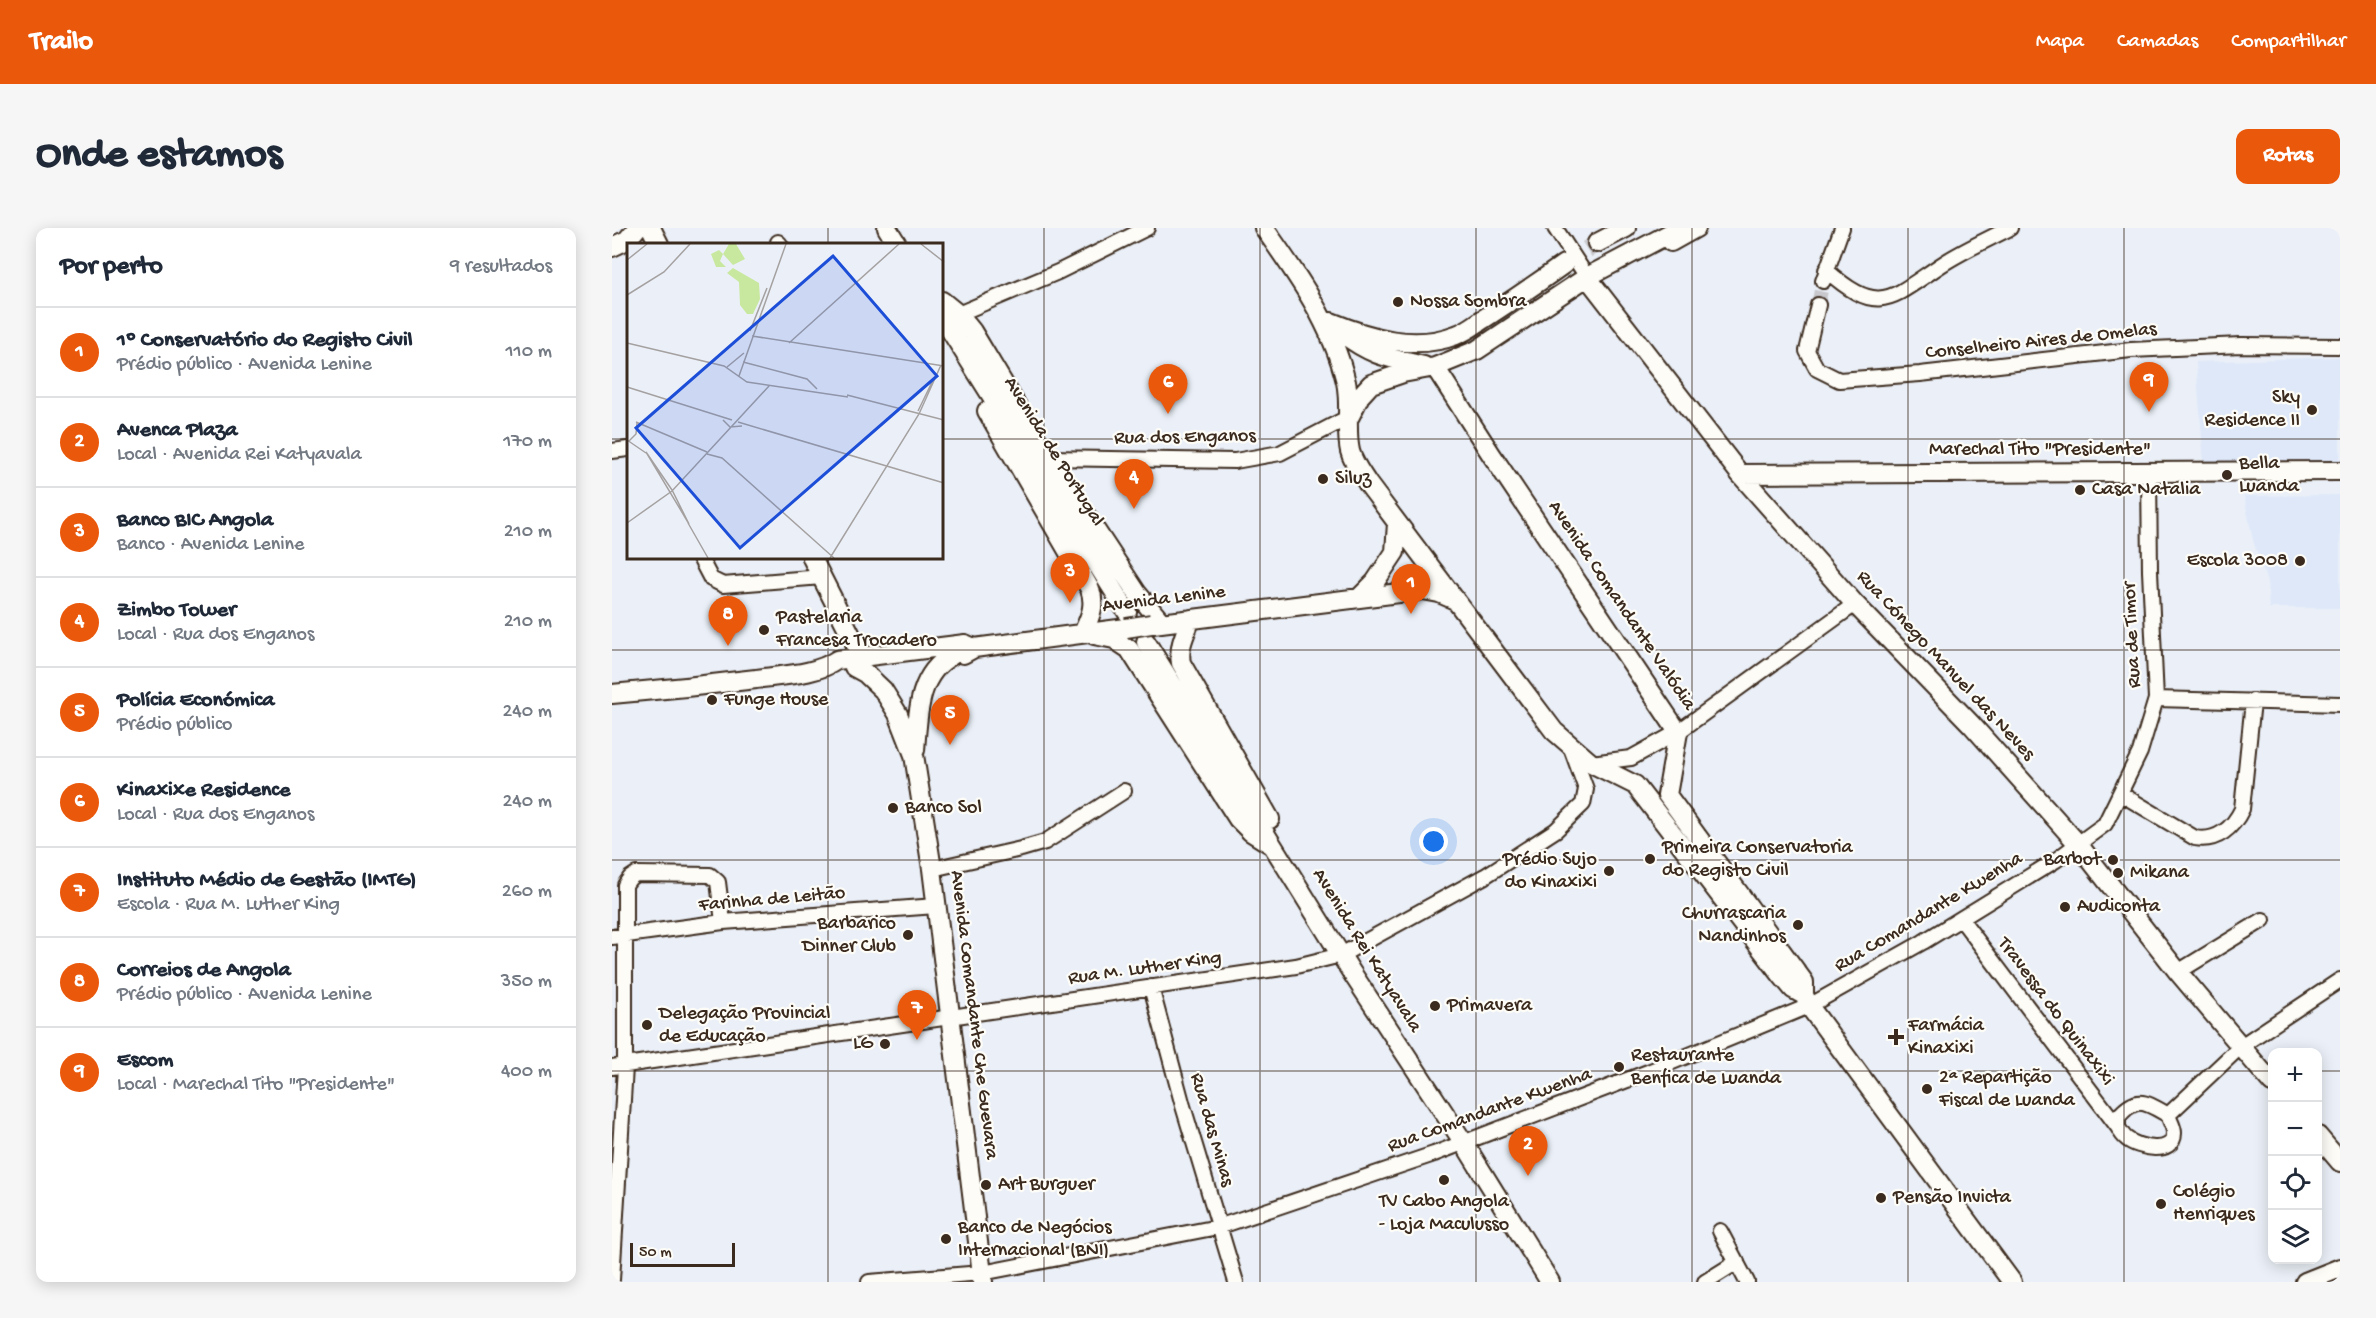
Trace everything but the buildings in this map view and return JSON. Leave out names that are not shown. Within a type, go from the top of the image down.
[{"type":"main road","points":[[612,247],[627,240],[637,228]]},
{"type":"main road","points":[[651,228],[658,243]]},
{"type":"main road","points":[[888,228],[896,243]]},
{"type":"main road","points":[[1264,228],[1317,305],[1331,322],[1356,344],[1380,357],[1432,367]]},
{"type":"main road","points":[[1597,243],[1626,228]]},
{"type":"main road","points":[[1349,417],[1360,396],[1371,384],[1432,367],[1477,350],[1680,228]]},
{"type":"main road","points":[[1590,281],[1696,228]]},
{"type":"main road","points":[[1331,322],[1379,340],[1403,342],[1440,340],[1458,334],[1476,324],[1564,264]]},
{"type":"main road","name":"Rua Cónego Manuel das Neves","points":[[1590,281],[1740,474],[1855,604],[1971,724],[2078,844],[2178,972],[2268,1078]]},
{"type":"main road","name":"Avenida Comandante Valódia","points":[[1317,305],[1346,382],[1350,451],[1354,463],[1396,523],[1554,731],[1591,763],[1635,785],[1793,989],[1807,1001],[2012,1282]]},
{"type":"main road","name":"Avenida Rei Katyavala","points":[[950,316],[972,331],[1048,458],[1137,593],[1153,630],[1274,847],[1341,956],[1464,1143],[1550,1282]]},
{"type":"main road","name":"Avenida de Portugal","points":[[950,316],[1127,620]]},
{"type":"main road","points":[[944,337],[1090,589],[1094,599],[1093,611],[1083,633],[1113,639],[1129,649],[1238,819],[1251,832],[1274,847],[1275,832],[1268,815],[1181,663],[1179,654],[1191,619]]},
{"type":"main road","name":"Avenida Comandante Valódia","points":[[1432,367],[1678,732],[1667,795],[1804,982],[1807,1001]]},
{"type":"main road","name":"Marechal Tito \"Presidente\"","points":[[1740,474],[2340,471]]},
{"type":"main road","points":[[1360,597],[1375,582],[1395,552],[1396,523]]},
{"type":"main road","name":"Avenida Comandante Che Guevara","points":[[813,560],[858,662],[883,690],[898,714],[914,755],[932,869],[983,1278]]},
{"type":"main road","name":"Avenida Lenine","points":[[612,694],[735,681],[828,666],[837,660],[858,662],[966,654],[974,648],[1083,633],[1127,620],[1153,630],[1191,619],[1423,590],[1439,593],[1455,600]]},
{"type":"main road","name":"Avenida Lenine","points":[[858,662],[965,644],[974,648]]},
{"type":"main road","name":"Avenida Comandante Che Guevara","points":[[914,755],[918,711],[926,684],[938,663],[951,656]]},
{"type":"main road","points":[[2322,1141],[2340,1162]]},
{"type":"main road","points":[[2305,1282],[2340,1268]]},
{"type":"street","points":[[950,316],[1058,272],[1147,228]]},
{"type":"street","points":[[1555,228],[1590,281]]},
{"type":"street","points":[[1838,231],[1825,275],[1863,297],[1890,298],[1901,293],[1943,263],[2010,228]]},
{"type":"street","name":"Conselheiro Aires de Omelas","points":[[1818,305],[1807,351],[1817,369],[1839,380],[1920,374],[2131,350],[2241,345],[2340,346]]},
{"type":"street","name":"Rua dos Enganos","points":[[1048,458],[1236,461],[1280,453],[1349,417]]},
{"type":"street","points":[[612,451],[627,449]]},
{"type":"street","name":"Rua de Timor","points":[[2078,844],[2104,824],[2121,794],[2140,752],[2156,699],[2150,571],[2149,472]]},
{"type":"street","points":[[701,560],[711,579],[723,585],[822,577]]},
{"type":"street","points":[[1591,763],[1631,758],[1678,732],[1855,604]]},
{"type":"street","points":[[2156,699],[2340,704]]},
{"type":"street","points":[[2121,794],[2195,838],[2206,840],[2224,832],[2242,809],[2253,702]]},
{"type":"street","name":"Rua M. Luther King","points":[[618,1067],[1296,966],[1341,956],[1485,876],[1556,830],[1575,814],[1583,804],[1586,789],[1571,748]]},
{"type":"street","points":[[932,869],[1045,842],[1124,791]]},
{"type":"street","name":"Rua Comandante Kwenha","points":[[869,1282],[983,1278],[1218,1227],[1464,1143],[1648,1072],[1807,1001],[1961,920],[2078,844]]},
{"type":"street","points":[[612,1280],[618,1067],[618,937],[626,881],[636,874],[710,875],[715,877],[718,882],[723,922]]},
{"type":"street","name":"Farinha de Leitão","points":[[618,937],[723,922],[936,906]]},
{"type":"street","name":"Travessa do Quinaxixi","points":[[1961,920],[2118,1128]]},
{"type":"street","points":[[2178,972],[2263,920]]},
{"type":"street","points":[[2168,1115],[2241,1046],[2340,980]]},
{"type":"street","name":"Rua das Minas","points":[[1151,987],[1218,1227],[1236,1282]]},
{"type":"street","points":[[2132,1103],[2146,1103],[2168,1115],[2174,1135],[2170,1143],[2156,1148],[2127,1139],[2118,1128],[2118,1117],[2132,1103]]},
{"type":"street","points":[[1720,1232],[1748,1282]]},
{"type":"street","points":[[1705,1282],[1737,1262]]},
{"type":"shaded area","points":[[2340,357],[2340,463],[2204,465],[2196,362]]},
{"type":"shaded area","name":"Escola 3008","points":[[2340,495],[2340,608],[2269,608],[2267,582],[2253,540],[2244,496]]},
{"type":"tunnel","points":[[1564,264],[1597,243]]},
{"type":"tunnel","points":[[1818,305],[1823,281]]},
{"type":"place","name":"Nossa Sombra","points":[[1398,302]]},
{"type":"place","name":"Sky Residence II","points":[[2312,410]]},
{"type":"place","name":"Escom","points":[[2149,412]]},
{"type":"place","name":"Kinaxixe Residence","points":[[1168,414]]},
{"type":"place","name":"Bella Luanda","points":[[2227,475]]},
{"type":"place","name":"Siluz","points":[[1323,479]]},
{"type":"place","name":"Casa Natalia","points":[[2080,490]]},
{"type":"place","name":"Zimbo Tower","points":[[1134,509]]},
{"type":"place","name":"Escola 3008","points":[[2300,561]]},
{"type":"place","name":"Banco BIC Angola","points":[[1070,603]]},
{"type":"place","name":"1º Conservatório do Registo Civil","points":[[1411,614]]},
{"type":"place","name":"Pastelaria Francesa Trocadero","points":[[764,630]]},
{"type":"place","name":"Correios de Angola","points":[[728,646]]},
{"type":"place","name":"Funge House","points":[[712,700]]},
{"type":"place","name":"Polícia Económica","points":[[950,745]]},
{"type":"place","name":"Banco Sol","points":[[893,808]]},
{"type":"place","name":"Primeira Conservatoria do Registo Civil","points":[[1650,859]]},
{"type":"place","name":"Barbot","points":[[2113,860]]},
{"type":"place","name":"Prédio Sujo do Kinaxixi","points":[[1609,871]]},
{"type":"place","name":"Mikana","points":[[2118,873]]},
{"type":"place","name":"Audiconta","points":[[2065,907]]},
{"type":"place","name":"Churrascaria Nandinhos","points":[[1798,925]]},
{"type":"place","name":"Barbarico Dinner Club","points":[[908,935]]},
{"type":"place","name":"Primavera","points":[[1435,1006]]},
{"type":"place","name":"Delegação Provincial de Educação","points":[[647,1025]]},
{"type":"place","name":"Farmácia Kinaxixi","points":[[1896,1037]]},
{"type":"place","name":"Instituto Médio de Gestão (IMTG)","points":[[917,1040]]},
{"type":"place","name":"LG","points":[[885,1044]]},
{"type":"place","name":"Restaurante Benfica de Luanda","points":[[1619,1067]]},
{"type":"place","name":"2ª Repartição Fiscal de Luanda","points":[[1927,1089]]},
{"type":"place","name":"Avenca Plaza","points":[[1528,1176]]},
{"type":"place","name":"TV Cabo Angola - Loja Maculusso","points":[[1444,1180]]},
{"type":"place","name":"Art Burguer","points":[[986,1185]]},
{"type":"place","name":"Pensão Invicta","points":[[1881,1198]]},
{"type":"place","name":"Colégio Henriques","points":[[2161,1204]]},
{"type":"place","name":"Banco de Negócios Internacional (BNI)","points":[[946,1239]]}]
